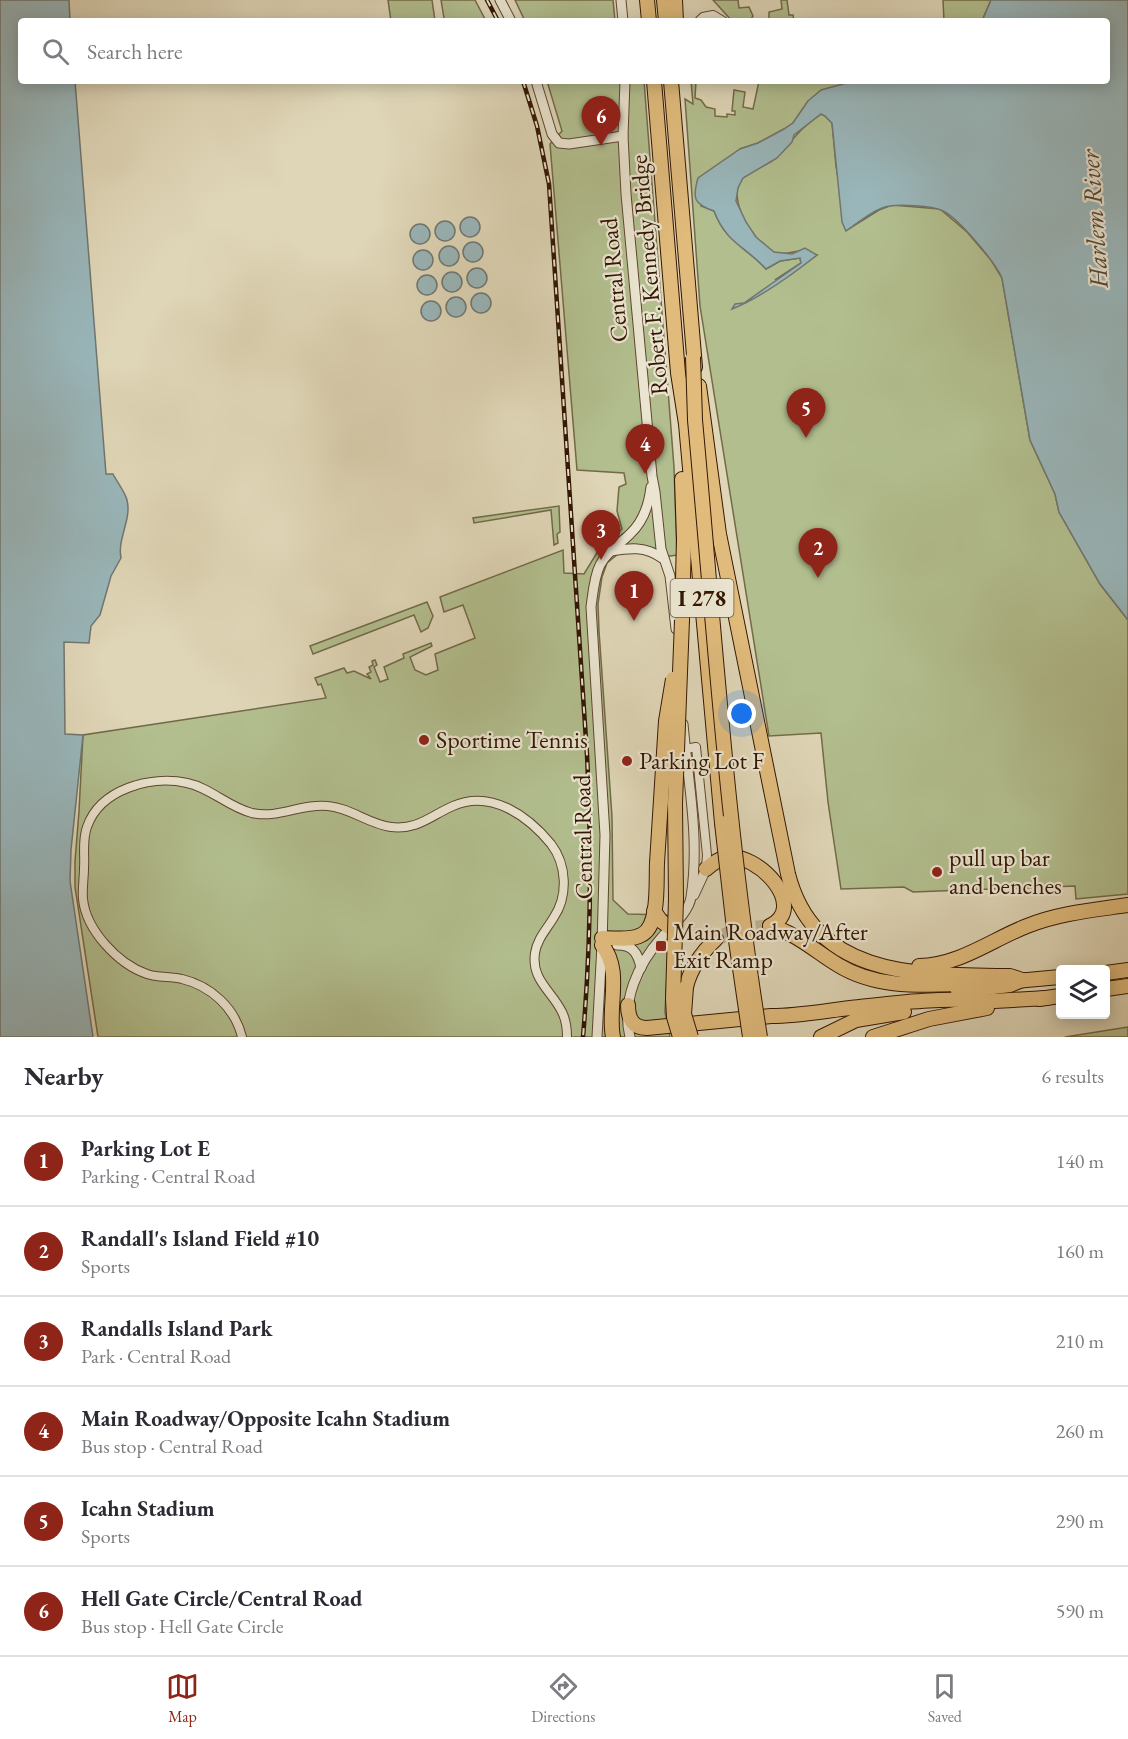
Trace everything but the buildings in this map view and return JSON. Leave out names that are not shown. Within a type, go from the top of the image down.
[{"type":"highway","points":[[647,0],[649,18]]},
{"type":"highway","points":[[664,0],[666,18]]},
{"type":"highway","points":[[675,0],[676,18]]},
{"type":"highway","name":"Robert F. Kennedy Bridge","points":[[654,84],[678,373],[686,424],[725,849],[750,1037]]},
{"type":"highway","name":"Robert F. Kennedy Bridge","points":[[672,84],[693,357],[694,411],[736,855],[760,1037]]},
{"type":"highway","points":[[693,357],[723,558],[790,882],[800,907],[819,932],[839,949],[870,964],[910,972],[1010,976],[1022,980]]},
{"type":"highway","points":[[678,373],[678,425],[684,539],[675,803],[676,899],[673,999],[674,1017],[685,1033]]},
{"type":"highway","points":[[613,1037],[612,961],[602,941],[642,935],[651,927],[654,911],[666,721],[682,621]]},
{"type":"highway","points":[[706,869],[718,860],[727,857],[741,858],[752,863],[768,874],[775,883],[782,900],[783,912],[777,922],[770,926],[795,936],[847,970],[881,982],[921,985],[1056,977]]},
{"type":"highway","points":[[870,964],[918,966],[944,963],[961,958],[1037,922],[1128,905]]},
{"type":"highway","points":[[654,911],[660,921],[671,928]]},
{"type":"highway","points":[[685,1033],[686,987],[695,962],[716,939]]},
{"type":"highway","points":[[1110,972],[1128,970]]},
{"type":"highway","points":[[851,1006],[1010,986],[1022,980]]},
{"type":"highway","points":[[1110,988],[1128,986]]},
{"type":"highway","points":[[820,1037],[867,1017],[985,1001],[1054,997]]},
{"type":"highway","points":[[873,1037],[936,1018],[1054,997]]},
{"type":"highway","points":[[655,1037],[787,1012],[959,999],[985,1001]]},
{"type":"highway","points":[[628,1005],[631,1021],[640,1028],[685,1033]]},
{"type":"street","points":[[500,0],[509,18]]},
{"type":"street","points":[[621,0],[623,18]]},
{"type":"street","points":[[703,18],[712,15],[718,18]]},
{"type":"street","points":[[537,84],[552,134],[559,143],[569,144],[623,136]]},
{"type":"street","name":"Central Road","points":[[625,84],[623,136],[627,217],[652,476],[662,558],[670,576],[677,631],[696,861],[691,900]]},
{"type":"street","name":"Central Road","points":[[597,1037],[605,869],[604,793],[591,607],[598,570],[610,551],[631,533],[640,520],[650,495],[652,476]]},
{"type":"street","points":[[610,551],[639,548],[662,558]]},
{"type":"street","name":"Central Road","points":[[630,1037],[627,1018],[628,1005],[641,968],[650,952],[691,900],[706,869],[707,855],[696,747],[685,748]]},
{"type":"street","points":[[242,1037],[231,1012],[210,991],[191,981],[155,976],[135,969],[99,937],[90,923],[84,908],[82,893],[86,829],[100,806],[122,791],[140,784],[175,781],[196,785],[236,807],[254,813],[276,815],[310,807],[331,806],[347,810],[374,823],[393,827],[420,824],[455,805],[469,801],[494,802],[513,810],[557,853],[562,872],[562,900],[555,916],[540,938],[535,963],[538,977],[563,1013],[567,1037]]},
{"type":"street","points":[[602,941],[631,947],[637,954],[641,968]]},
{"type":"green space","points":[[388,0],[432,0],[435,18],[391,18]]},
{"type":"green space","points":[[441,0],[475,0],[484,18],[444,18]]},
{"type":"green space","points":[[515,0],[613,0],[615,18],[524,18]]},
{"type":"green space","points":[[713,0],[738,0],[739,8],[749,7],[753,16],[752,18],[729,18]]},
{"type":"green space","points":[[781,0],[787,0],[789,15],[793,15],[794,18],[769,18],[769,12],[782,9]]},
{"type":"green space","points":[[943,0],[991,0],[983,18],[944,18]]},
{"type":"green space","points":[[548,84],[644,84],[674,467],[677,555],[656,558],[644,551],[618,554],[607,563],[602,577],[598,604],[612,817],[613,900],[628,914],[667,915],[669,940],[665,1012],[670,1037],[98,1037],[75,887],[83,735],[326,698],[321,684],[318,685],[315,678],[344,668],[347,673],[354,671],[371,679],[367,674],[371,672],[369,667],[375,660],[377,665],[374,667],[380,682],[388,679],[384,667],[404,658],[403,654],[431,643],[432,646],[410,657],[415,670],[426,675],[438,670],[435,654],[475,638],[463,605],[444,612],[440,597],[563,550],[564,573],[584,574],[598,551],[622,529],[617,511],[619,487],[626,484],[624,473],[577,470],[550,144],[562,131]]},
{"type":"green space","points":[[691,84],[696,84],[695,98],[701,100],[706,107],[715,109],[715,116],[727,117],[727,114],[735,115],[735,111],[732,111],[734,90],[745,92],[743,107],[753,109],[758,84],[847,84],[808,101],[793,123],[758,143],[740,149],[701,206],[714,211],[730,238],[766,269],[780,261],[800,258],[801,263],[775,280],[790,275],[817,255],[799,251],[779,254],[768,249],[759,241],[744,220],[737,196],[738,186],[743,177],[774,159],[803,128],[821,114],[832,123],[836,166],[847,230],[879,210],[892,205],[940,209],[967,232],[991,260],[1002,278],[1030,440],[1055,494],[1059,512],[1100,584],[1128,620],[1128,894],[1076,899],[1075,886],[913,892],[904,887],[841,889],[828,802],[821,733],[769,736],[700,306],[685,99],[693,104]]},
{"type":"green space","points":[[559,506],[560,532],[557,534],[558,543],[554,545],[551,510],[474,523],[473,518]]},
{"type":"green space","points":[[427,602],[433,616],[428,628],[421,632],[414,615],[313,654],[310,646]]},
{"type":"green space","points":[[1128,1027],[1128,1037],[1065,1037]]},
{"type":"water","points":[[0,0],[69,0],[70,18],[18,18],[18,84],[75,84],[106,474],[113,474],[125,494],[128,514],[121,544],[121,558],[111,576],[100,615],[91,626],[89,643],[64,642],[65,734],[83,735],[70,881],[93,1037],[0,1037]]},
{"type":"water","name":"Harlem River","points":[[991,0],[1128,0],[1128,620],[1100,584],[1059,512],[1055,494],[1030,440],[1002,278],[984,251],[956,221],[941,210],[895,205],[873,212],[846,231],[842,222],[832,123],[821,114],[794,135],[792,142],[777,158],[743,178],[738,188],[736,201],[756,237],[774,252],[792,254],[805,248],[817,255],[765,292],[743,304],[732,309],[735,304],[744,303],[801,263],[800,258],[780,261],[766,269],[730,238],[714,211],[702,206],[695,196],[698,178],[740,149],[758,143],[793,123],[808,101],[821,90],[843,84],[1110,84],[1110,18],[983,18]]},
{"type":"water","points":[[466,217],[474,217],[480,223],[480,231],[474,237],[466,237],[460,231],[460,223]]},
{"type":"water","points":[[441,221],[449,221],[455,227],[455,235],[449,241],[441,241],[435,235],[435,227]]},
{"type":"water","points":[[416,224],[424,224],[430,230],[430,238],[424,244],[416,244],[410,238],[410,230]]},
{"type":"water","points":[[469,242],[477,242],[483,248],[483,256],[477,262],[469,262],[463,256],[463,248]]},
{"type":"water","points":[[445,246],[453,246],[459,252],[459,260],[453,266],[445,266],[439,260],[439,252]]},
{"type":"water","points":[[419,250],[427,250],[433,256],[433,264],[427,270],[419,270],[413,264],[413,256]]},
{"type":"water","points":[[473,268],[481,268],[487,274],[487,282],[481,288],[473,288],[467,282],[467,274]]},
{"type":"water","points":[[448,272],[456,272],[462,278],[462,286],[456,292],[448,292],[442,286],[442,278]]},
{"type":"water","points":[[423,275],[431,275],[437,281],[437,289],[431,295],[423,295],[417,289],[417,281]]},
{"type":"water","points":[[477,293],[485,293],[491,299],[491,307],[485,313],[477,313],[471,307],[471,299]]},
{"type":"water","points":[[452,297],[460,297],[466,303],[466,311],[460,317],[452,317],[446,311],[446,303]]},
{"type":"water","points":[[427,301],[435,301],[441,307],[441,315],[435,321],[427,321],[421,315],[421,307]]},
{"type":"tunnel","points":[[716,939],[736,930],[770,926]]},
{"type":"railway","points":[[487,0],[496,18]]},
{"type":"railway","points":[[524,84],[537,126],[549,184],[587,755],[590,896],[583,1037]]},
{"type":"place","name":"Hell Gate Circle/Central Road","points":[[601,146]]},
{"type":"place","name":"Icahn Stadium","points":[[806,438]]},
{"type":"place","name":"Main Roadway/Opposite Icahn Stadium","points":[[645,474]]},
{"type":"place","name":"Randalls Island Park","points":[[601,560]]},
{"type":"place","name":"Randall's Island Field #10","points":[[818,578]]},
{"type":"place","name":"Parking Lot E","points":[[634,621]]},
{"type":"place","name":"Sportime Tennis","points":[[424,740]]},
{"type":"place","name":"Parking Lot F","points":[[627,761]]},
{"type":"place","name":"pull up bar and benches","points":[[937,872]]},
{"type":"place","name":"Main Roadway/After Exit Ramp","points":[[661,946]]}]
